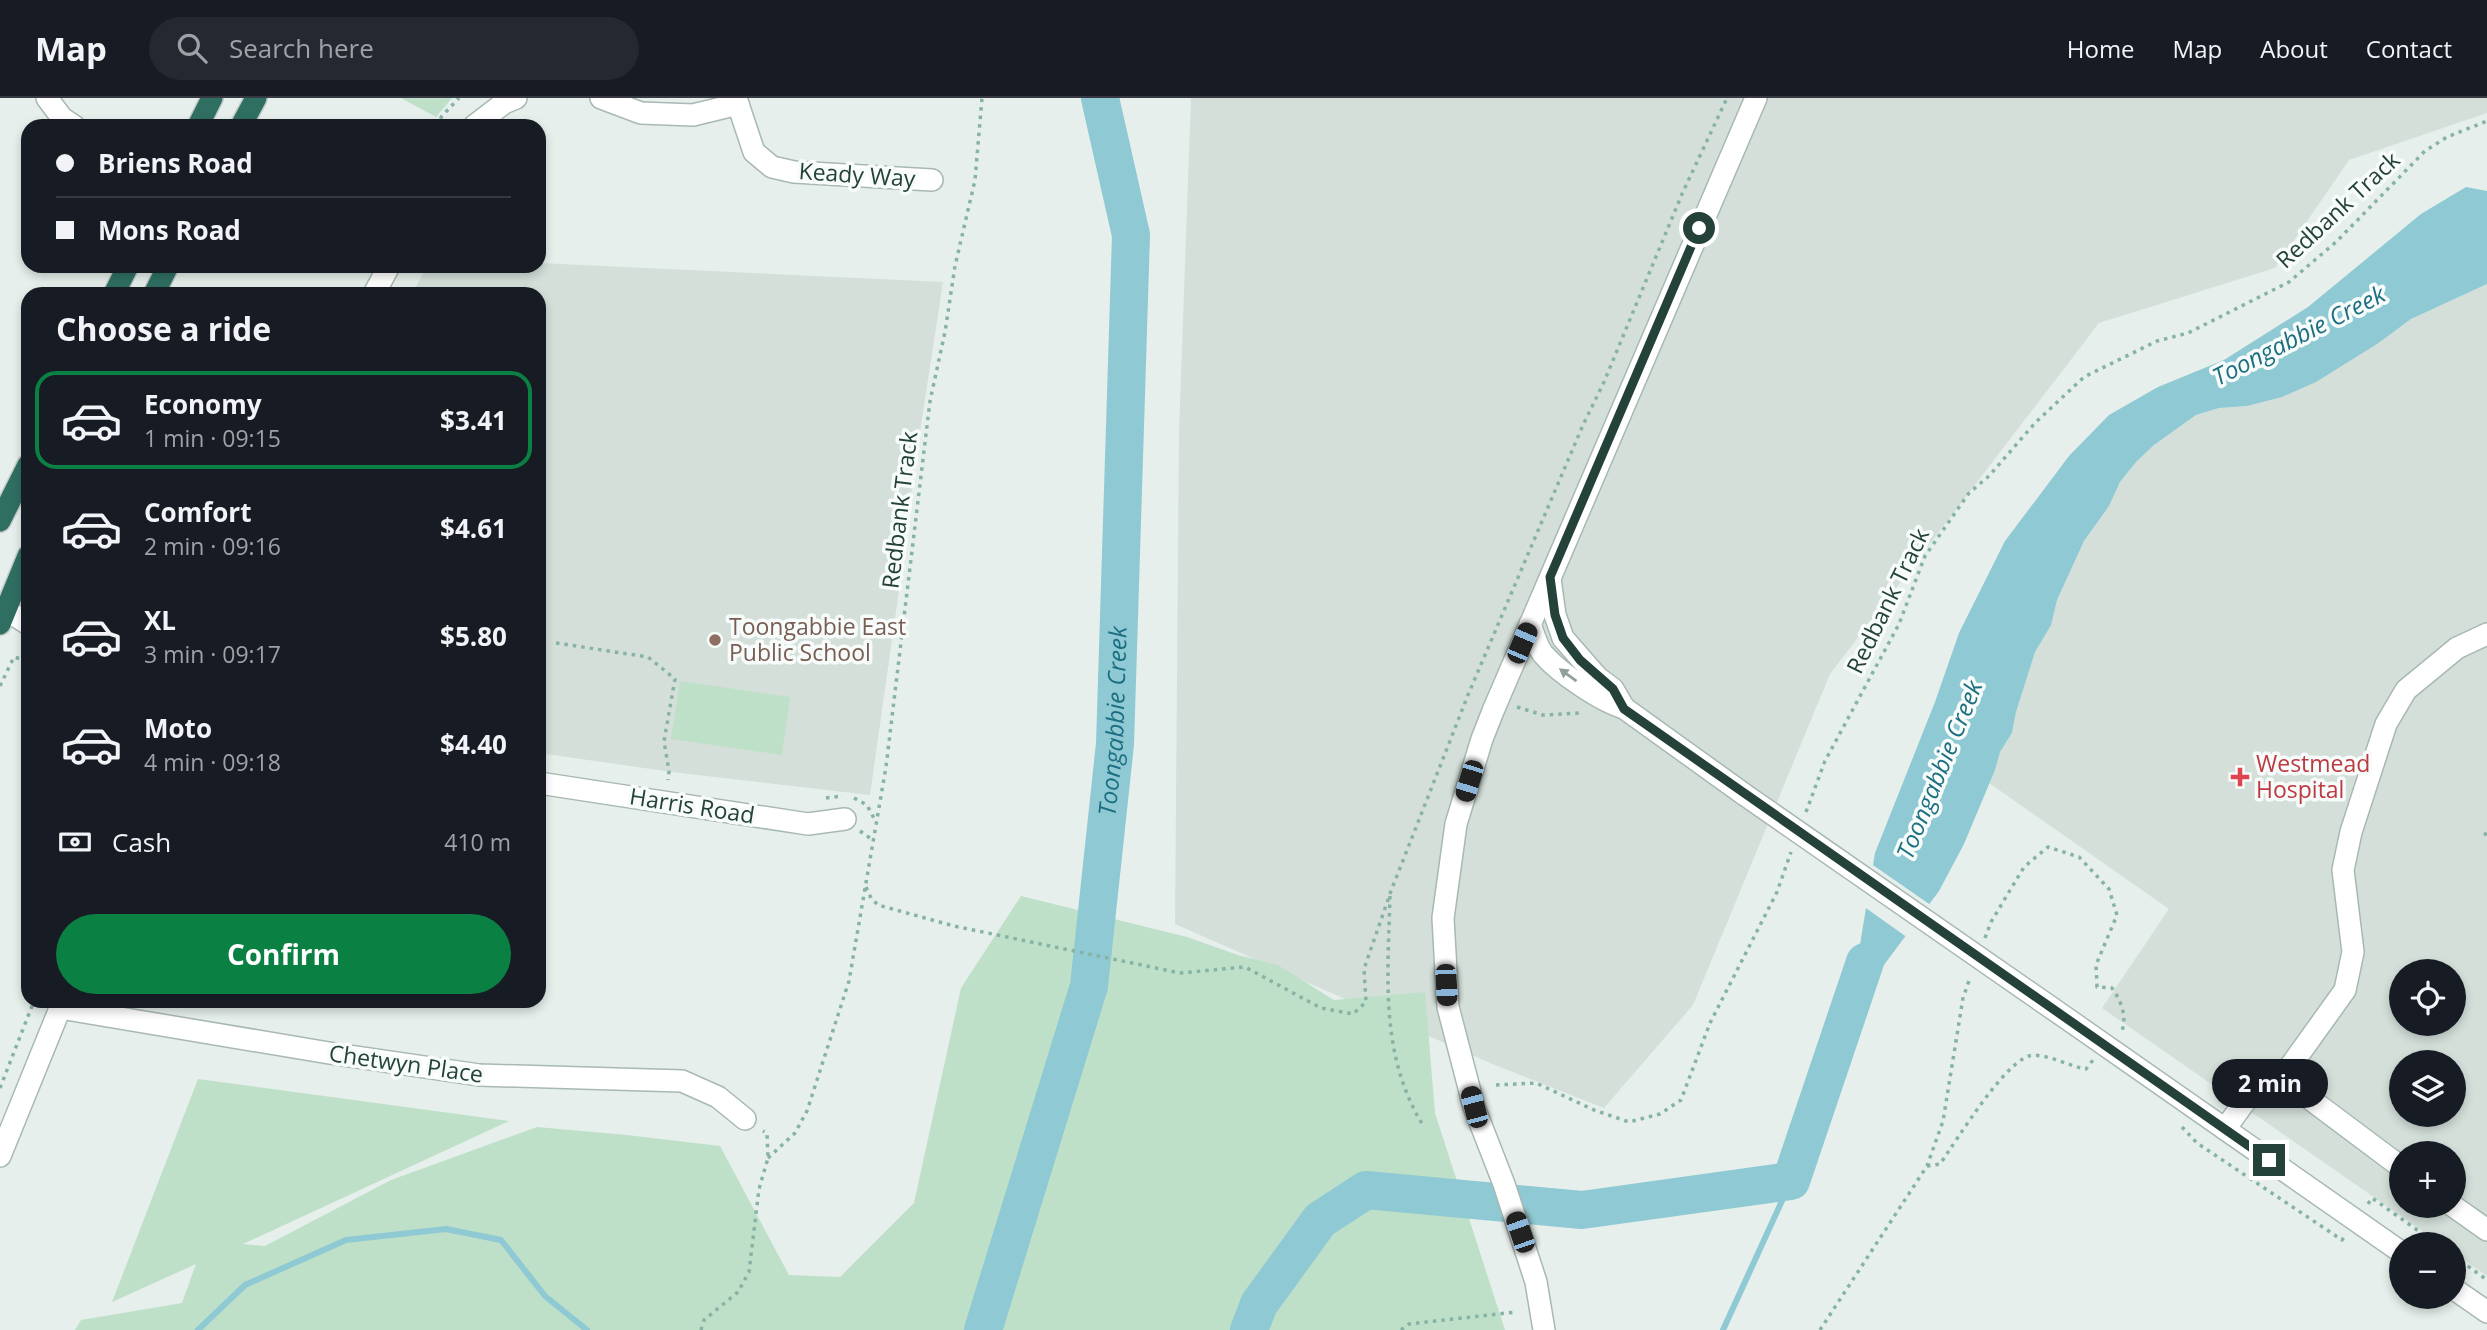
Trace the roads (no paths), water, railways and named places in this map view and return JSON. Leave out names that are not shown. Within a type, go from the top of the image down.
[{"type":"highway","points":[[202,119],[212,98]]},
{"type":"highway","points":[[245,119],[256,98]]},
{"type":"highway","points":[[0,521],[21,479]]},
{"type":"highway","points":[[2,613],[21,571]]},
{"type":"street","points":[[47,98],[64,119]]},
{"type":"street","points":[[483,119],[504,103],[516,98]]},
{"type":"street","points":[[601,98],[641,113],[693,115],[739,101]]},
{"type":"street","points":[[1544,1330],[1536,1282],[1504,1184],[1474,1107],[1448,1007],[1443,918],[1456,824],[1482,739],[1755,98]]},
{"type":"street","name":"Keady Way","points":[[739,101],[754,152],[772,167],[794,172],[932,180]]},
{"type":"street","points":[[1550,577],[1555,615],[1563,638],[1588,668],[1613,689],[1624,709]]},
{"type":"street","points":[[2,613],[21,621]]},
{"type":"street","points":[[1531,624],[1543,653],[1558,668],[1608,703],[1624,709],[2389,1244]]},
{"type":"street","points":[[2225,1129],[2246,1100],[2282,1078],[2346,990],[2353,951],[2343,870],[2351,832],[2386,724],[2406,690],[2457,648],[2487,634]]},
{"type":"street","name":"Harris Road","points":[[546,784],[808,824],[845,819]]},
{"type":"street","points":[[0,1156],[59,1008]]},
{"type":"street","name":"Chetwyn Place","points":[[83,1008],[329,1053],[479,1075],[682,1081],[718,1097],[745,1119]]},
{"type":"street","points":[[2282,1078],[2389,1158]]},
{"type":"street","points":[[2466,1215],[2487,1230]]},
{"type":"street","points":[[2466,1297],[2487,1312]]},
{"type":"water","name":"Toongabbie Creek","points":[[2466,187],[2487,191],[2487,284],[2411,319],[2316,382],[2282,397],[2247,406],[2219,408],[2196,415],[2154,445],[2120,482],[2109,506],[2084,541],[2057,600],[2051,625],[2035,652],[2012,733],[2000,752],[1964,844],[1939,891],[1849,1012],[1875,853],[1935,702],[1959,633],[2005,541],[2069,456],[2109,415],[2158,387],[2224,360],[2308,307],[2421,214]]},
{"type":"waterway","name":"Toongabbie Creek","points":[[983,1330],[1089,986],[1115,744],[1131,235],[1100,98]]},
{"type":"waterway","name":"Toongabbie Creek","points":[[1249,1330],[1259,1304],[1320,1220],[1366,1190],[1582,1210],[1791,1181],[1865,962]]},
{"type":"waterway","points":[[1723,1330],[1791,1181]]},
{"type":"waterway","points":[[198,1330],[245,1285],[346,1240],[446,1229],[501,1240],[545,1296],[587,1330]]},
{"type":"place","name":"Toongabbie East Public School","points":[[715,640]]},
{"type":"place","name":"Westmead Hospital","points":[[2240,777]]}]
